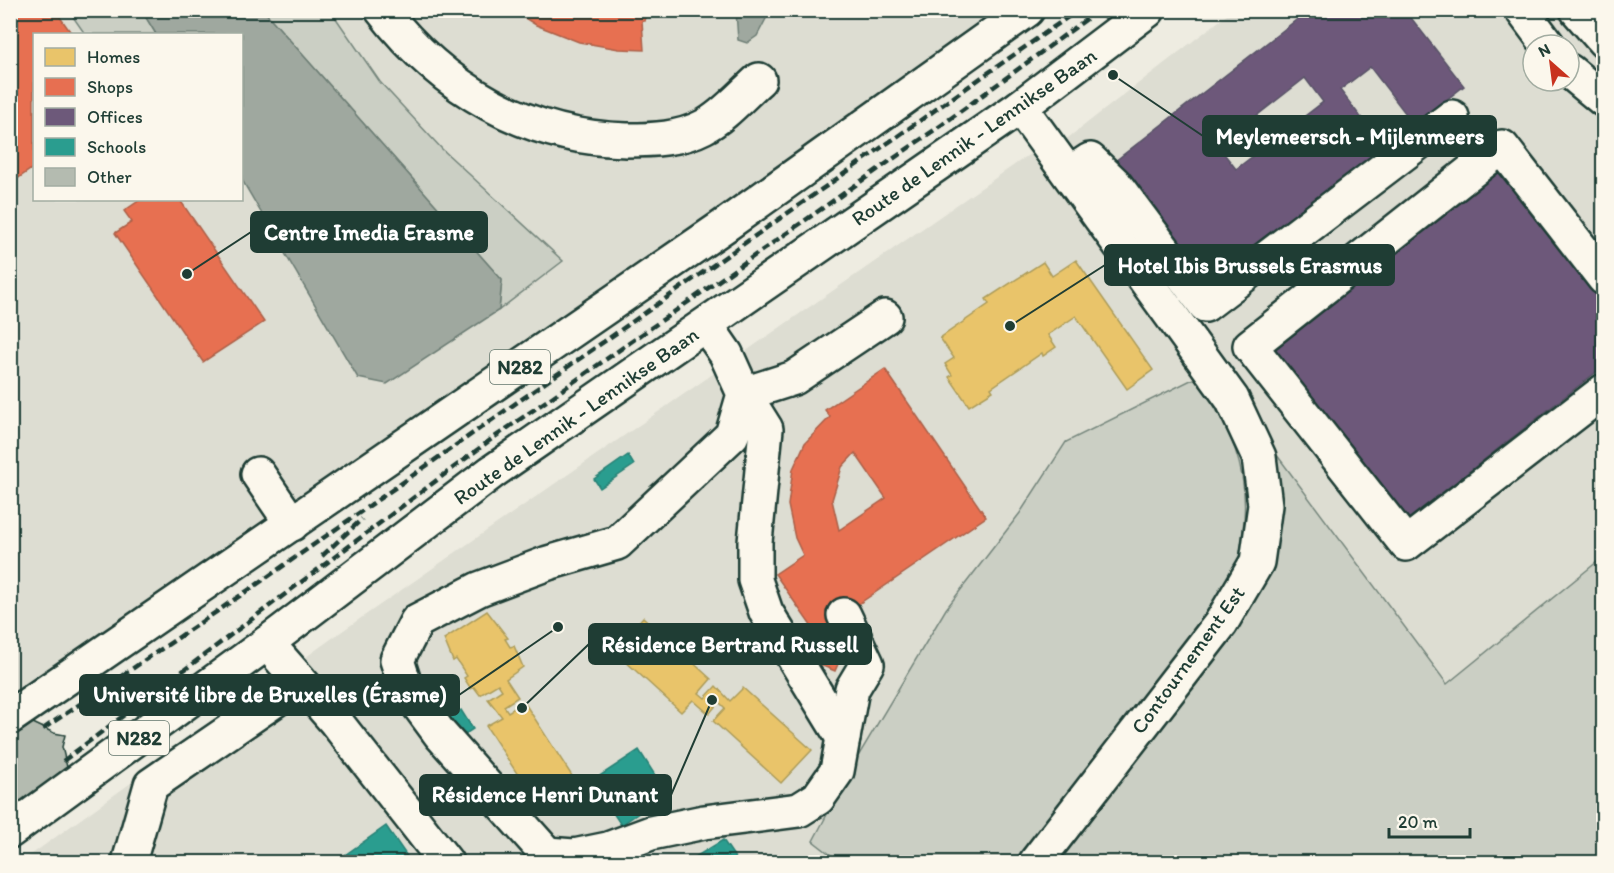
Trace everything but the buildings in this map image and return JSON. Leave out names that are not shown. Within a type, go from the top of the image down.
[{"type":"main road","points":[[382,10],[427,62],[479,99],[534,125],[578,136],[607,139],[673,138],[704,127],[759,80]]},
{"type":"main road","name":"N282","points":[[10,717],[724,226],[1026,10]]},
{"type":"main road","name":"Route de Lennik - Lennikse Baan","points":[[10,831],[267,643],[492,472],[1020,107],[1148,10]]},
{"type":"main road","points":[[1577,10],[1604,41]]},
{"type":"main road","points":[[1581,81],[1604,100]]},
{"type":"main road","name":"Contournement Est","points":[[1020,107],[1232,399],[1259,457],[1265,506],[1257,562],[1221,623],[1036,862]]},
{"type":"main road","points":[[1069,174],[1090,160],[1115,184],[1205,305],[1452,117]]},
{"type":"main road","points":[[1604,278],[1502,147],[1250,346],[1406,544],[1604,391]]},
{"type":"main road","points":[[744,394],[794,378],[885,317]]},
{"type":"main road","points":[[706,325],[726,354],[744,394],[766,429],[755,542],[754,580],[766,612],[843,738]]},
{"type":"main road","points":[[744,394],[732,435],[617,543],[496,582],[417,621],[397,660],[406,688],[440,734],[547,854],[574,856],[608,849],[651,833],[704,822],[799,810],[818,798],[837,771],[852,689],[867,664],[844,615]]},
{"type":"main road","points":[[1562,423],[1598,420],[1604,423]]},
{"type":"main road","points":[[258,474],[292,524]]},
{"type":"main road","points":[[267,643],[336,722],[446,862]]},
{"type":"main road","points":[[135,862],[151,785],[305,689]]},
{"type":"shaded area","points":[[11,11],[1048,11],[870,137],[11,729]]},
{"type":"shaded area","points":[[69,11],[142,11],[155,33],[84,33]]},
{"type":"shaded area","points":[[142,11],[264,11],[502,280],[499,310],[387,384],[358,378],[243,182],[243,33],[155,33]]},
{"type":"shaded area","points":[[264,11],[331,11],[380,82],[442,149],[563,261],[499,310],[502,280]]},
{"type":"shaded area","points":[[736,11],[770,11],[757,36],[747,43],[738,40]]},
{"type":"shaded area","points":[[1232,11],[1603,11],[1603,560],[1447,684],[1268,443],[1216,407],[1197,377],[1066,442],[1020,513],[946,609],[857,758],[813,841],[840,862],[21,862],[338,634],[1030,154],[1120,273],[1038,161]]},
{"type":"shaded area","points":[[1197,377],[1228,431],[1235,449],[1244,487],[1245,508],[1239,557],[1222,589],[1187,638],[1205,663],[1230,632],[1268,443],[1447,684],[1603,557],[1603,862],[840,862],[813,841],[857,758],[946,609],[1020,513],[1066,442]]},
{"type":"railway","points":[[43,729],[256,585],[1078,10]]},
{"type":"railway","points":[[63,761],[489,441],[943,124],[1099,10]]},
{"type":"railway","points":[[322,556],[362,519]]},
{"type":"place","name":"Meylemeersch - Mijlenmeers","points":[[1113,75]]},
{"type":"place","name":"Centre Imedia Erasme","points":[[187,274]]},
{"type":"place","name":"Hotel Ibis Brussels Erasmus","points":[[1010,326]]},
{"type":"place","name":"Université libre de Bruxelles (Érasme)","points":[[558,627]]},
{"type":"place","name":"Résidence Henri Dunant","points":[[712,700]]},
{"type":"place","name":"Résidence Bertrand Russell","points":[[522,708]]}]
